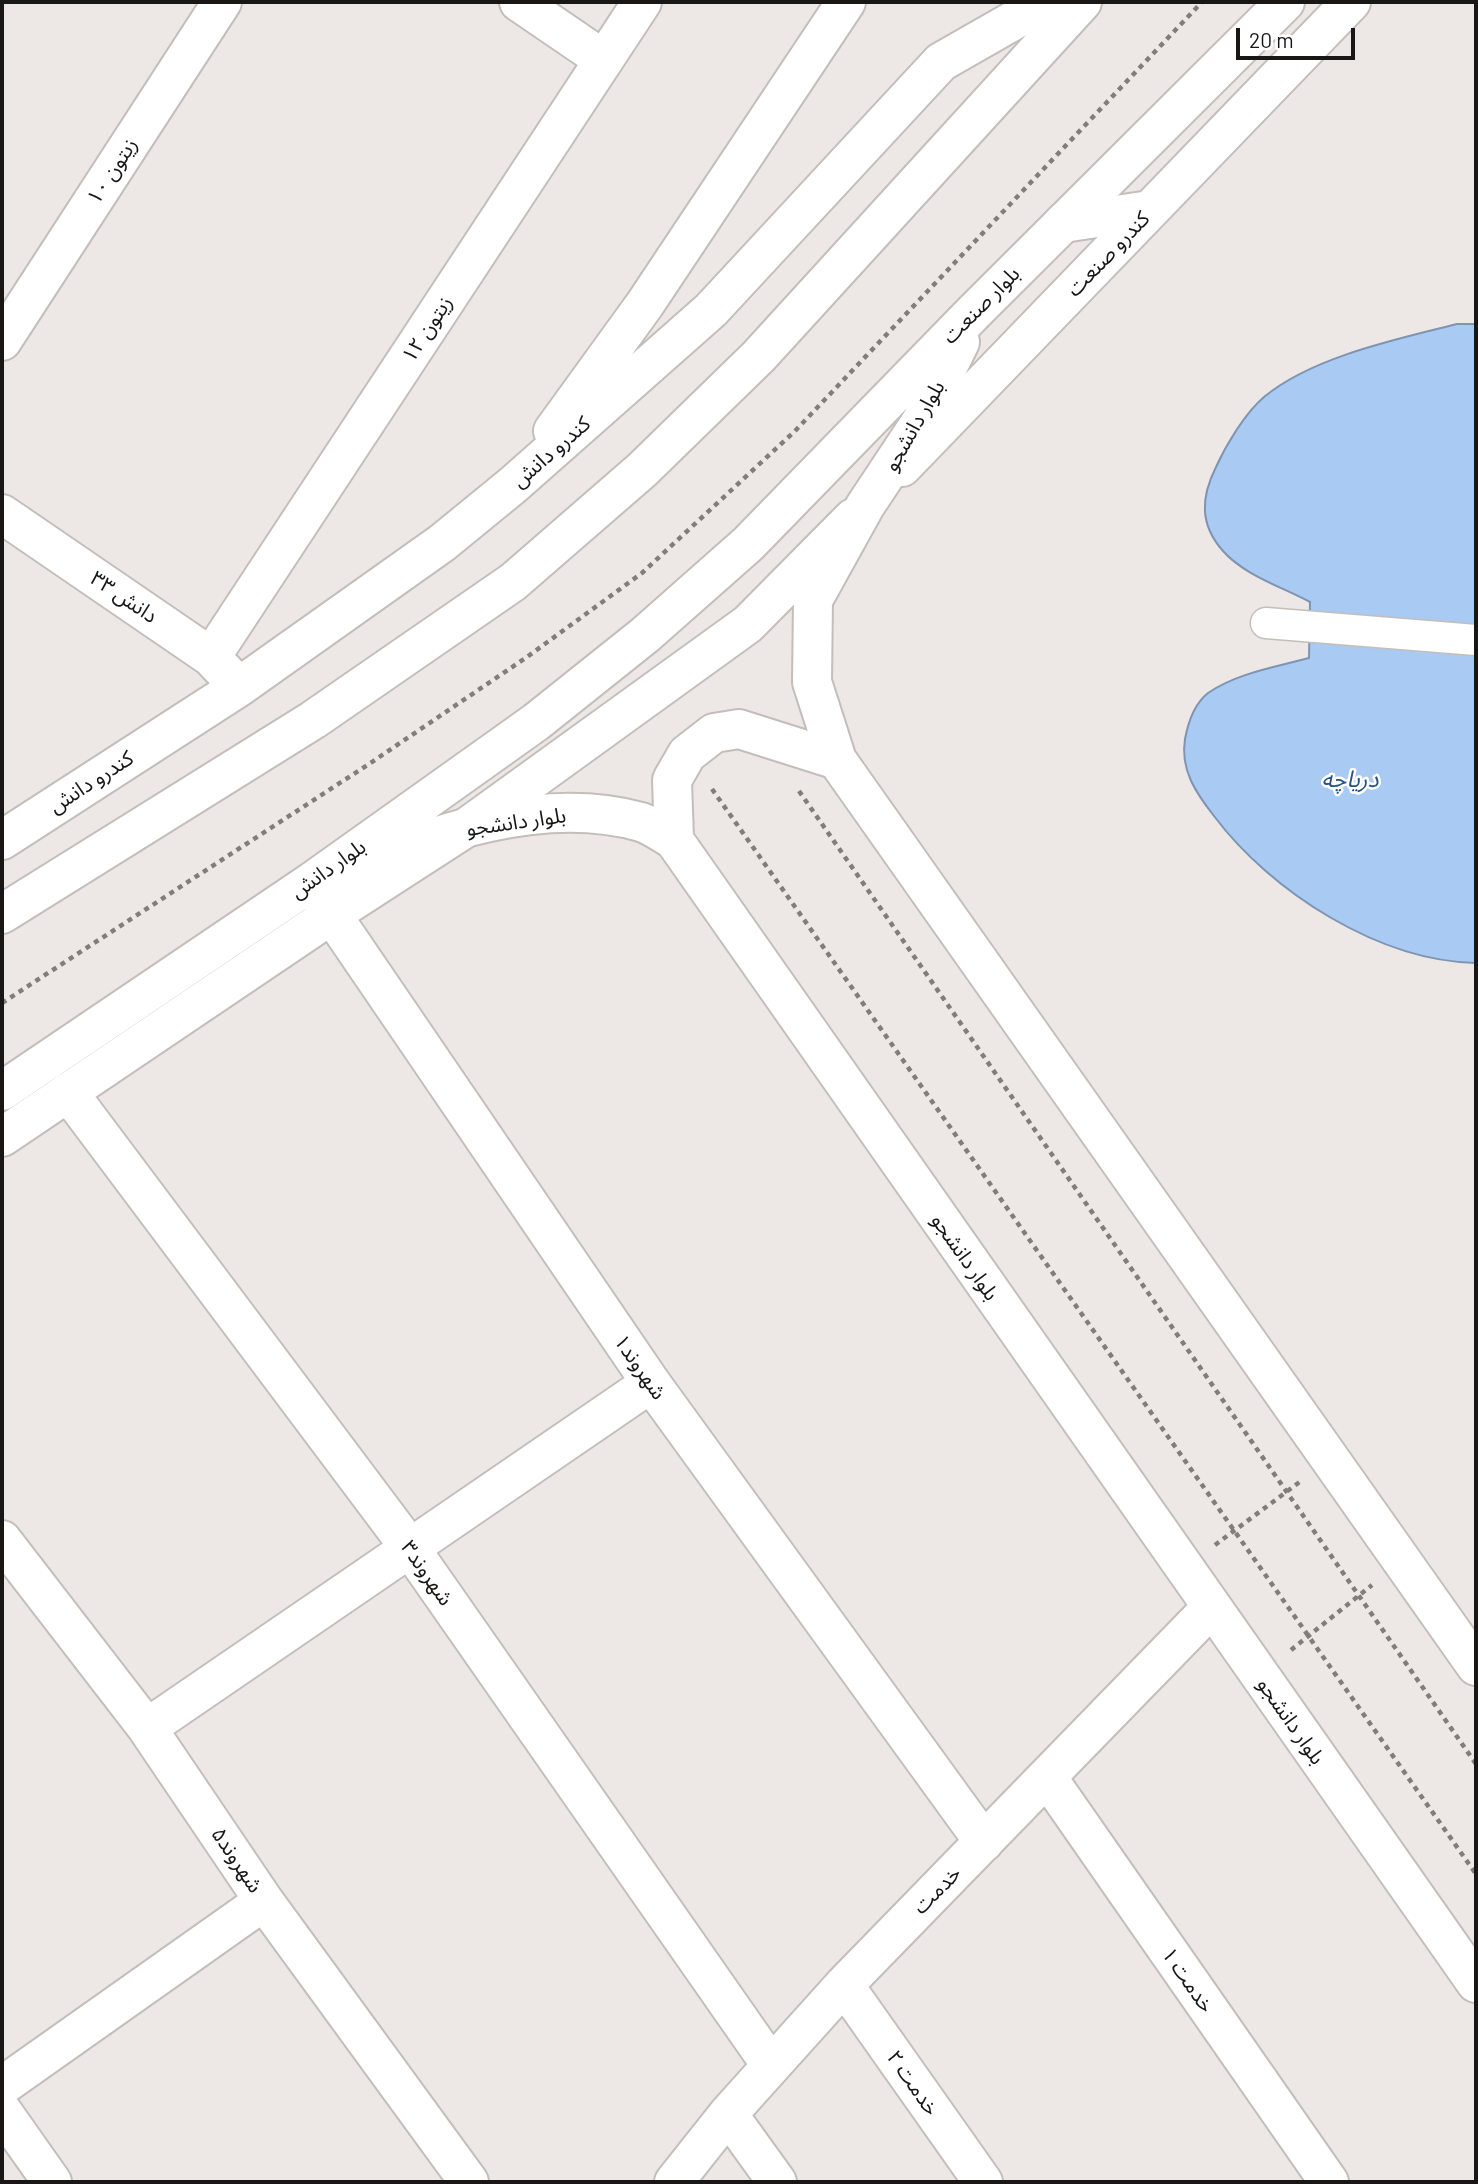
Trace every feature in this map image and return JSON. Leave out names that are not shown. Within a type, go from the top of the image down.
[{"type":"street","name":"زیتون ۱۰","points":[[2,341],[222,2]]},
{"type":"street","points":[[519,2],[604,60]]},
{"type":"street","name":"زیتون ۱۲","points":[[211,657],[642,2]]},
{"type":"street","points":[[513,485],[645,304],[846,2]]},
{"type":"street","name":"کندرو دانش","points":[[2,840],[239,687],[442,543],[513,485],[711,310],[941,62],[1046,2]]},
{"type":"street","points":[[2,914],[313,720],[513,582],[642,470],[759,356],[1082,2]]},
{"type":"street","name":"بلوار صنعت","points":[[645,635],[748,544],[974,312],[1285,2]]},
{"type":"street","name":"کندرو صنعت","points":[[865,506],[1351,2]]},
{"type":"street","points":[[1063,223],[1150,210]]},
{"type":"street","name":"بلوار دانشجو","points":[[974,312],[922,420],[865,506],[813,600],[812,682],[837,760],[1476,1665]]},
{"type":"street","points":[[2,1137],[331,915],[470,825],[748,624],[865,506]]},
{"type":"street","name":"دانش ۳۳","points":[[2,514],[211,657],[239,687]]},
{"type":"street","points":[[1266,623],[1476,640]]},
{"type":"street","name":"بلوار دانش","points":[[2,1091],[310,883],[536,722],[645,635]]},
{"type":"street","points":[[674,840],[672,780],[687,754],[714,733],[739,729],[759,733],[837,760]]},
{"type":"street","name":"بلوار دانشجو","points":[[310,883],[470,825],[569,812],[643,823],[674,840],[1476,1983]]},
{"type":"street","name":"شهروند۱","points":[[310,883],[651,1384],[984,1842]]},
{"type":"street","name":"شهروند۳","points":[[68,1092],[410,1548],[771,2065]]},
{"type":"street","points":[[147,1728],[651,1384]]},
{"type":"street","name":"شهروند۵","points":[[2,1540],[147,1728],[264,1901],[469,2182]]},
{"type":"street","name":"خدمت","points":[[674,2182],[728,2114],[844,1985],[1211,1608]]},
{"type":"street","name":"خدمت ۱","points":[[1046,1777],[1329,2182]]},
{"type":"street","points":[[2,2086],[264,1901]]},
{"type":"street","name":"خدمت ۲","points":[[844,1985],[983,2182]]},
{"type":"street","points":[[2,2112],[52,2182]]},
{"type":"street","points":[[728,2114],[777,2182]]},
{"type":"path","points":[[759,733],[1476,1765]]},
{"type":"path","points":[[687,754],[1476,1874]]},
{"type":"path","points":[[1183,1568],[1331,1459]]},
{"type":"path","points":[[1259,1676],[1402,1561]]},
{"type":"water","name":"دریاچه","points":[[1457,324],[1476,324],[1476,963],[1439,959],[1402,950],[1366,936],[1296,895],[1265,871],[1214,816],[1191,780],[1184,750],[1192,714],[1208,693],[1231,680],[1309,658],[1310,602],[1242,567],[1215,541],[1206,520],[1207,489],[1237,430],[1264,397],[1306,371],[1356,351]]}]
